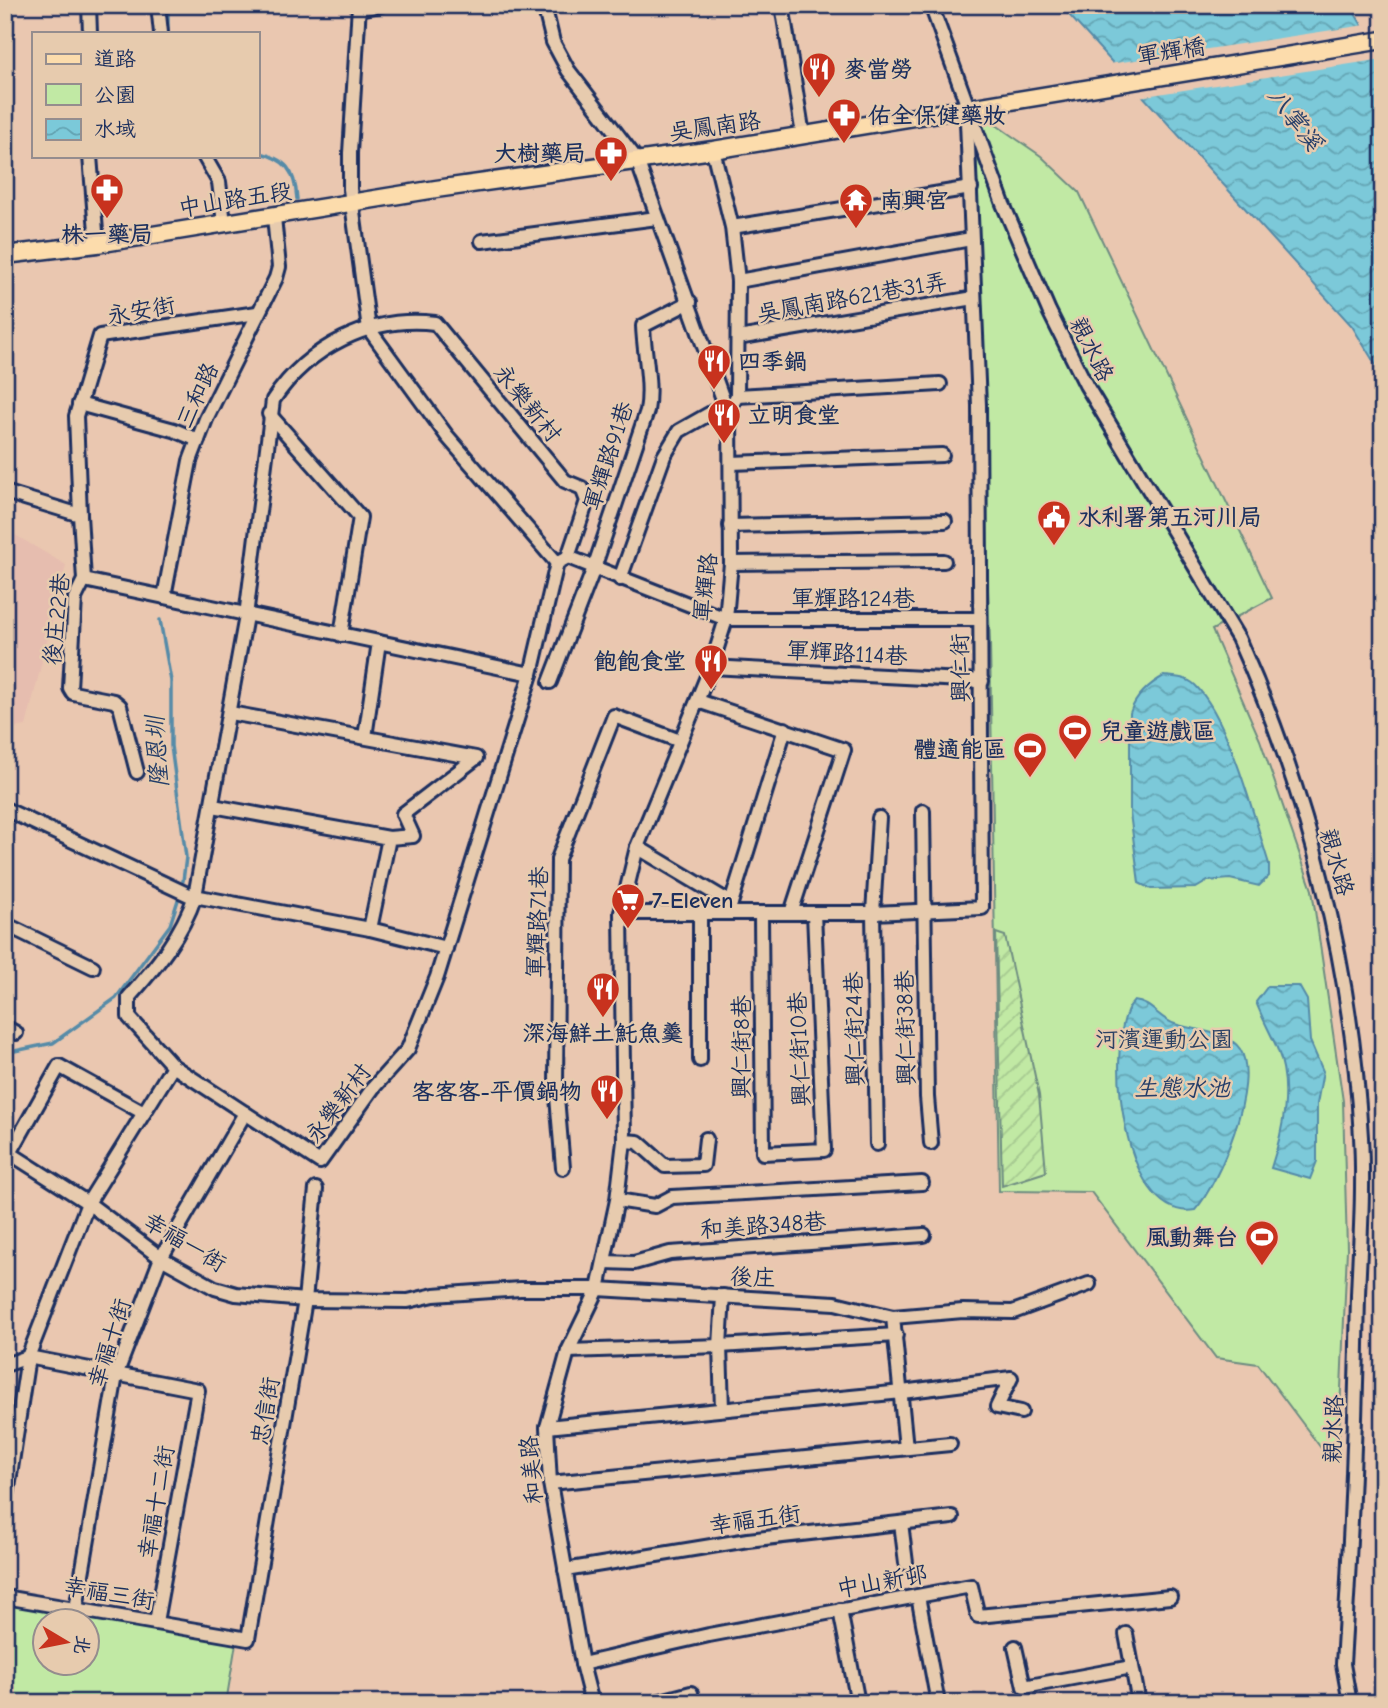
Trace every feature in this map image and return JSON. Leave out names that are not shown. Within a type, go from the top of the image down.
[{"type":"main road","name":"軍輝橋","points":[[966,108],[1383,40]]},
{"type":"main road","name":"吳鳳南路","points":[[471,185],[713,150],[966,108]]},
{"type":"main road","name":"中山路五段","points":[[5,255],[97,244],[471,185]]},
{"type":"street","points":[[89,5],[90,32]]},
{"type":"street","points":[[158,5],[161,32]]},
{"type":"street","points":[[380,5],[360,7],[349,153],[352,203],[369,329],[447,436],[563,560],[594,568],[726,619]]},
{"type":"street","name":"軍輝路","points":[[544,5],[553,42],[568,71],[636,160],[728,406],[731,563],[726,619],[698,701],[637,847],[621,913],[624,1141],[617,1200]]},
{"type":"street","points":[[782,5],[803,135]]},
{"type":"street","points":[[931,5],[966,108]]},
{"type":"street","name":"興仁街","points":[[621,913],[699,913],[729,908],[761,914],[923,912],[982,908],[979,405],[966,108]]},
{"type":"street","name":"親水路","points":[[966,108],[1034,276],[1086,385],[1238,638],[1288,766],[1332,921],[1353,1048],[1361,1138],[1357,1342],[1343,1664],[1350,1703]]},
{"type":"street","points":[[620,579],[664,456],[679,431],[728,406],[737,396],[738,281],[732,227],[713,150]]},
{"type":"street","points":[[90,158],[97,244]]},
{"type":"street","points":[[205,158],[219,182],[225,223]]},
{"type":"street","points":[[732,227],[971,188]]},
{"type":"street","name":"三和路","points":[[164,597],[171,548],[190,461],[279,267],[274,217]]},
{"type":"street","points":[[482,241],[657,218]]},
{"type":"street","points":[[738,281],[971,239]]},
{"type":"street","name":"吳鳳南路621巷31弄","points":[[738,338],[974,298]]},
{"type":"street","name":"軍輝路91巷","points":[[550,682],[594,568],[647,411],[650,394],[645,367],[643,326],[690,302]]},
{"type":"street","name":"永安街","points":[[79,404],[100,336],[257,313]]},
{"type":"street","name":"永樂新村","points":[[414,321],[435,324],[565,481],[582,488],[587,501],[563,560],[531,674],[446,948],[408,1049],[373,1087],[320,1163],[173,1066],[129,1017],[129,997],[155,969],[188,916],[195,897],[246,616],[269,414],[273,400],[288,377],[347,335],[414,321]]},
{"type":"street","points":[[737,396],[940,384]]},
{"type":"street","points":[[79,404],[174,430],[198,440]]},
{"type":"street","name":"後庄22巷","points":[[79,404],[76,416],[84,580],[75,598],[70,688],[74,693],[114,701],[120,706],[137,772]]},
{"type":"street","points":[[269,414],[360,517],[341,635]]},
{"type":"street","points":[[731,463],[942,455]]},
{"type":"street","points":[[5,492],[80,515]]},
{"type":"street","points":[[730,526],[945,521]]},
{"type":"street","points":[[731,563],[944,561]]},
{"type":"street","points":[[84,580],[531,674]]},
{"type":"street","name":"軍輝路124巷","points":[[726,619],[979,619]]},
{"type":"street","points":[[365,737],[379,642]]},
{"type":"street","name":"軍輝路114巷","points":[[711,667],[982,681]]},
{"type":"street","points":[[698,701],[844,750],[791,913]]},
{"type":"street","points":[[213,806],[389,838],[413,836],[403,814],[476,758],[230,713]]},
{"type":"street","name":"軍輝路71巷","points":[[563,1168],[556,1085],[558,859],[614,716],[680,741]]},
{"type":"street","points":[[637,847],[729,908],[785,729]]},
{"type":"street","points":[[5,809],[195,897],[370,929],[446,948]]},
{"type":"street","name":"興仁街38巷","points":[[923,811],[927,1097],[931,1143]]},
{"type":"street","name":"興仁街24巷","points":[[877,1144],[873,913],[879,818]]},
{"type":"street","points":[[370,929],[389,838]]},
{"type":"street","points":[[699,913],[700,1060]]},
{"type":"street","name":"興仁街10巷","points":[[791,1152],[824,1150],[814,913]]},
{"type":"street","name":"興仁街8巷","points":[[761,914],[763,1153],[791,1152]]},
{"type":"street","points":[[5,924],[93,967]]},
{"type":"street","points":[[6,1155],[59,1066],[144,1113]]},
{"type":"street","points":[[5,1508],[28,1357],[88,1203],[173,1066]]},
{"type":"street","name":"幸福十街","points":[[77,1606],[116,1375],[161,1258],[245,1113]]},
{"type":"street","points":[[624,1141],[638,1142],[665,1166],[703,1165],[706,1139]]},
{"type":"street","name":"幸福一街","points":[[6,1155],[88,1203],[161,1258],[215,1288],[236,1294],[305,1300],[408,1301]]},
{"type":"street","name":"和美路348巷","points":[[617,1200],[655,1206],[672,1197],[922,1183]]},
{"type":"street","name":"忠信街","points":[[248,1639],[305,1300],[316,1189]]},
{"type":"street","name":"和美路","points":[[592,1703],[582,1664],[550,1483],[547,1427],[568,1350],[598,1289],[617,1200]]},
{"type":"street","name":"和美路348巷","points":[[605,1262],[634,1263],[670,1253],[924,1235]]},
{"type":"street","name":"後庄","points":[[408,1301],[434,1294],[520,1289],[598,1289],[835,1303],[893,1318],[963,1311],[1013,1312],[1090,1284]]},
{"type":"street","points":[[722,1409],[720,1346],[723,1296]]},
{"type":"street","points":[[893,1318],[906,1448]]},
{"type":"street","points":[[568,1350],[720,1346],[896,1335]]},
{"type":"street","points":[[5,1365],[28,1357],[116,1375]]},
{"type":"street","name":"幸福十二街","points":[[116,1375],[198,1390],[156,1622]]},
{"type":"street","points":[[547,1427],[902,1392],[1011,1378],[997,1407],[1021,1412]]},
{"type":"street","points":[[550,1483],[950,1444]]},
{"type":"street","name":"幸福五街","points":[[565,1570],[748,1540],[951,1517]]},
{"type":"street","points":[[901,1523],[906,1563]]},
{"type":"street","name":"中山新邨","points":[[582,1664],[840,1610],[971,1586],[978,1616],[1170,1597]]},
{"type":"street","points":[[918,1596],[938,1703]]},
{"type":"street","name":"幸福三街","points":[[5,1597],[58,1606]]},
{"type":"street","points":[[840,1610],[858,1703]]},
{"type":"street","name":"幸福三街","points":[[102,1613],[248,1639]]},
{"type":"street","points":[[1126,1634],[1139,1703]]},
{"type":"street","points":[[1015,1647],[1024,1687],[1132,1667]]},
{"type":"street","points":[[653,1703],[691,1693],[693,1703]]},
{"type":"shaded area","points":[[5,529],[66,565],[26,726],[5,729]]},
{"type":"green space","name":"河濱運動公園","points":[[989,120],[1041,156],[1079,192],[1272,598],[1212,630],[1260,740],[1312,890],[1343,1101],[1347,1249],[1338,1459],[1330,1460],[1258,1364],[1216,1358],[1091,1192],[999,1191],[990,642],[970,124]]},
{"type":"green space","points":[[996,933],[1005,936],[1039,1095],[1046,1172],[1002,1186]]},
{"type":"green space","points":[[5,1604],[32,1609],[32,1676],[102,1676],[102,1620],[236,1643],[226,1703],[5,1703]]},
{"type":"water","name":"八掌溪","points":[[1060,5],[1350,5],[1383,61],[1383,377],[1352,326]]},
{"type":"water","points":[[1164,676],[1192,682],[1219,720],[1239,769],[1269,864],[1269,876],[1259,886],[1230,879],[1208,881],[1196,888],[1151,889],[1139,883],[1130,813],[1130,713],[1143,692]]},
{"type":"water","points":[[1268,986],[1299,986],[1307,1000],[1310,1041],[1323,1071],[1317,1104],[1317,1161],[1310,1179],[1271,1168],[1282,1124],[1285,1093],[1282,1063],[1256,1002]]},
{"type":"water","name":"生態水池","points":[[1134,1001],[1145,1004],[1175,1024],[1228,1039],[1240,1049],[1245,1064],[1245,1084],[1234,1132],[1215,1179],[1195,1210],[1169,1206],[1149,1187],[1134,1157],[1124,1122],[1120,1048],[1125,1019]]},
{"type":"pier","points":[[1365,25],[1383,59],[1139,97],[1109,64]]},
{"type":"waterway","name":"隆恩圳","points":[[168,5],[168,32]]},
{"type":"waterway","name":"隆恩圳","points":[[259,153],[275,158],[287,167],[294,180],[297,199]]},
{"type":"waterway","name":"隆恩圳","points":[[160,620],[171,681],[171,746],[186,857],[183,881]]},
{"type":"waterway","name":"隆恩圳","points":[[5,1053],[53,1043],[116,998],[170,925],[178,900]]},
{"type":"place","name":"麥當勞","points":[[819,99]]},
{"type":"place","name":"佑全保健藥妝","points":[[844,145]]},
{"type":"place","name":"大樹藥局","points":[[611,183]]},
{"type":"place","name":"株一藥局","points":[[107,220]]},
{"type":"place","name":"南興宮","points":[[856,230]]},
{"type":"place","name":"四季鍋","points":[[714,391]]},
{"type":"place","name":"立明食堂","points":[[724,445]]},
{"type":"place","name":"水利署第五河川局","points":[[1054,547]]},
{"type":"place","name":"飽飽食堂","points":[[711,691]]},
{"type":"place","name":"兒童遊戲區","points":[[1075,761]]},
{"type":"place","name":"體適能區","points":[[1030,779]]},
{"type":"place","name":"7-Eleven","points":[[628,930]]},
{"type":"place","name":"深海鮮土魠魚羹","points":[[603,1019]]},
{"type":"place","name":"客客客-平價鍋物","points":[[607,1121]]},
{"type":"place","name":"風動舞台","points":[[1262,1267]]}]
